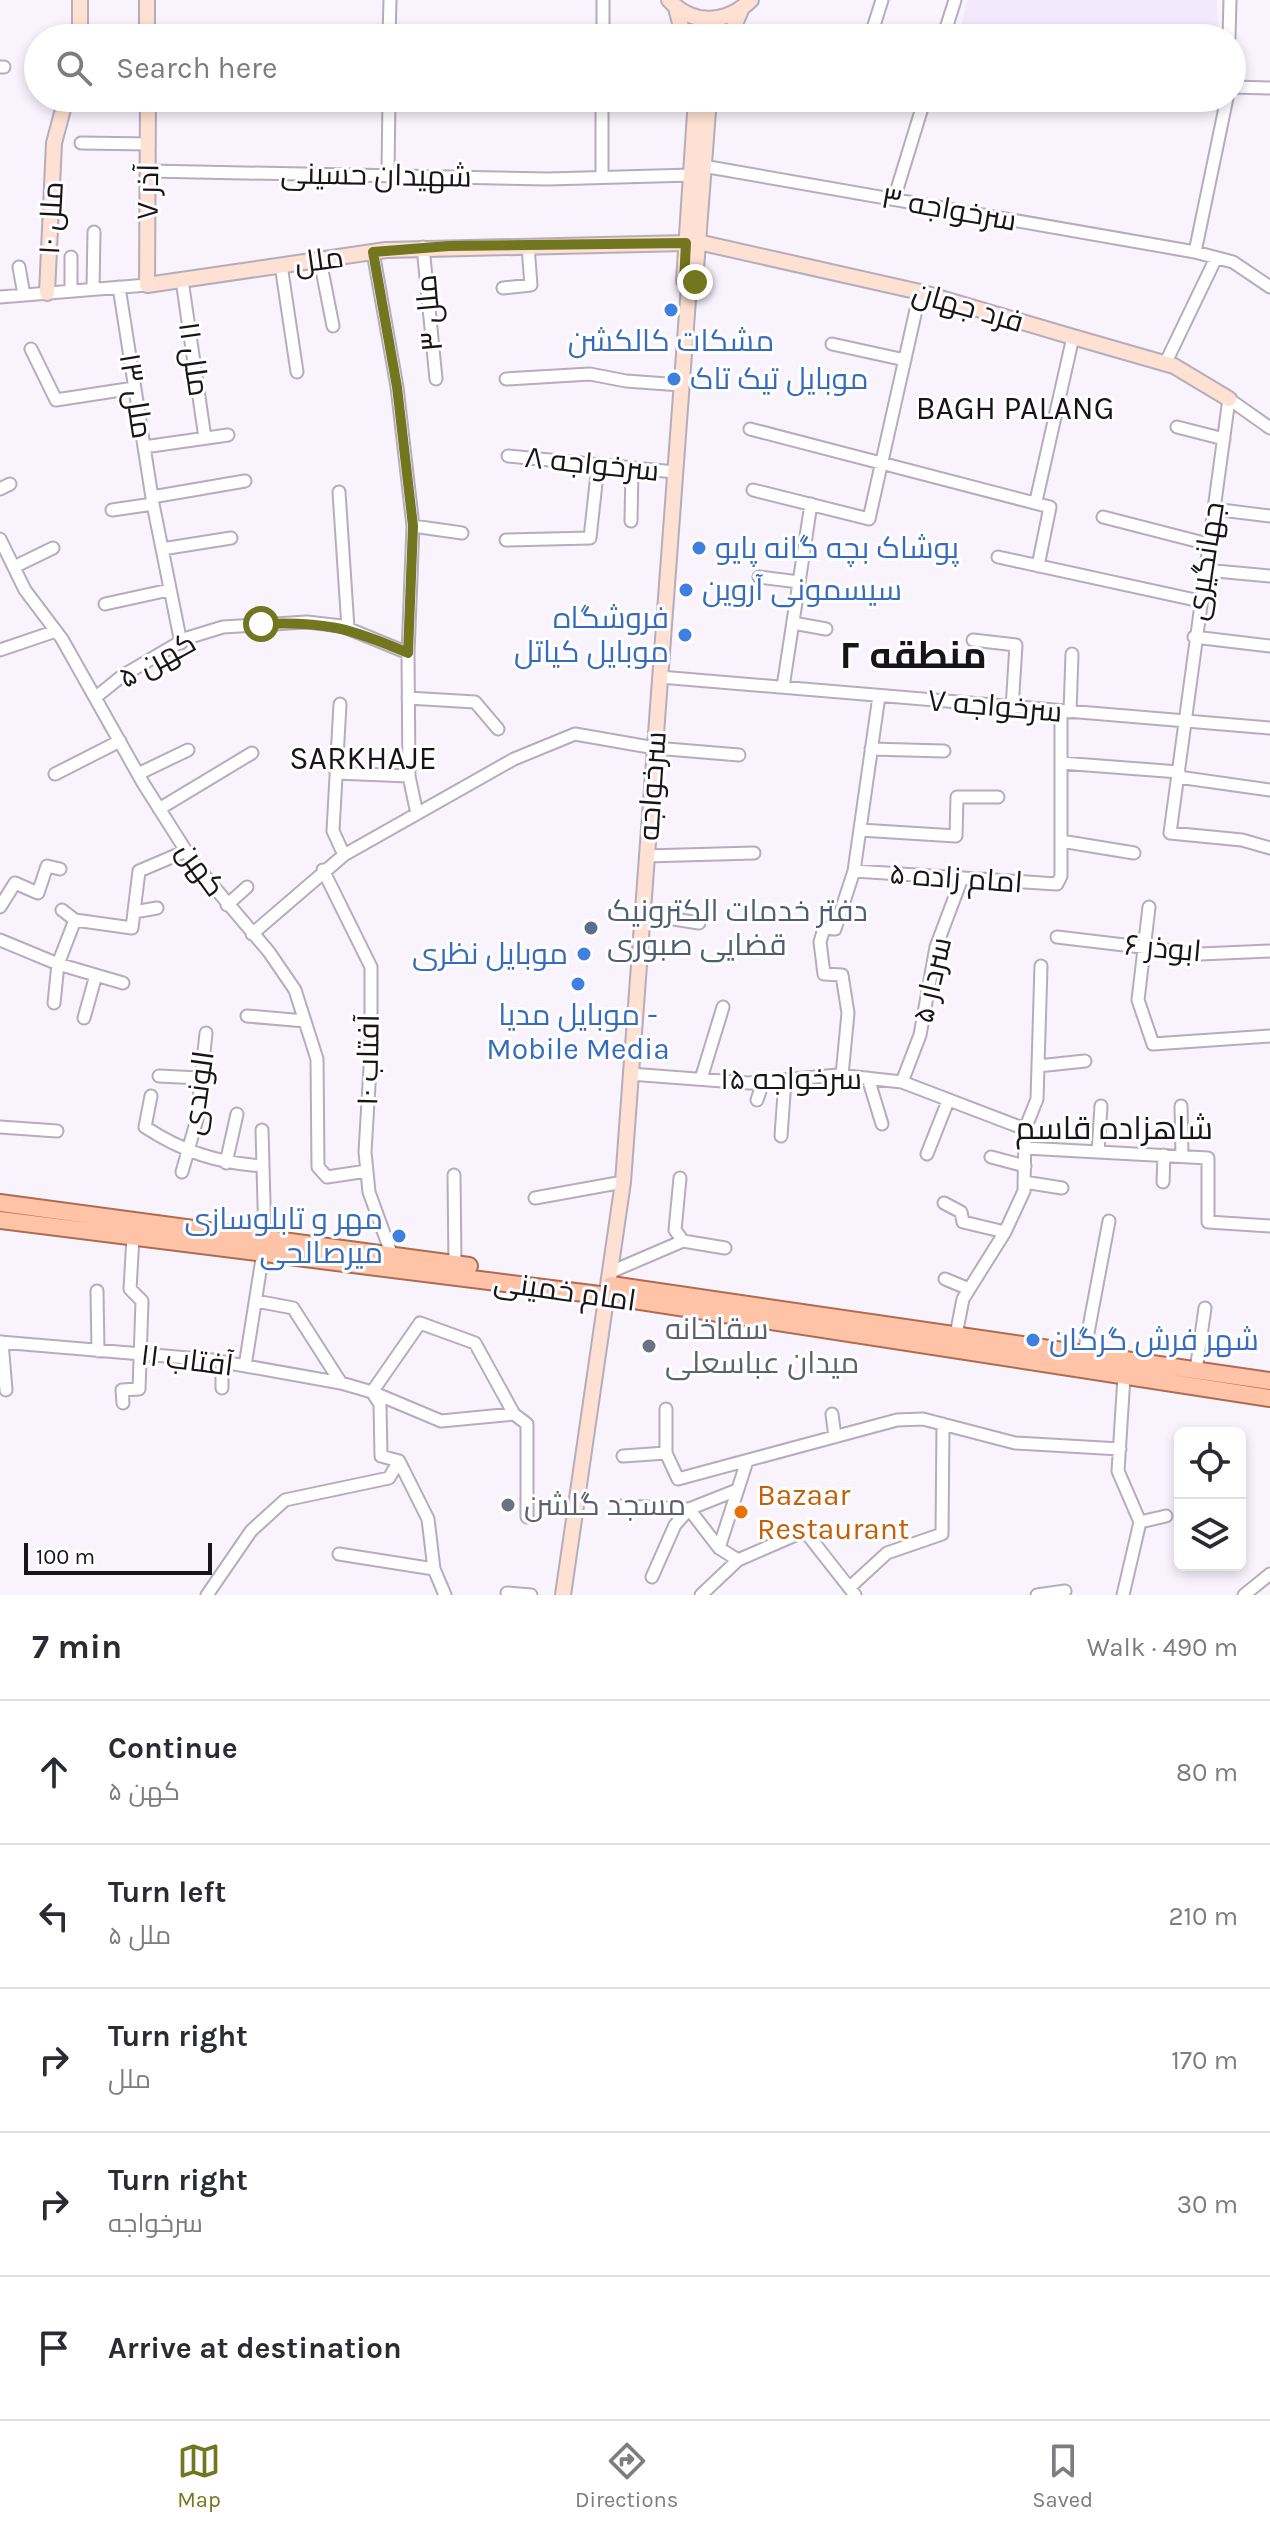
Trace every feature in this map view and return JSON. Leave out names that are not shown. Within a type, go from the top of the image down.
[{"type":"main road","points":[[80,0],[80,24]]},
{"type":"main road","points":[[147,0],[147,24]]},
{"type":"main road","points":[[673,4],[701,19],[729,16],[748,3]]},
{"type":"main road","points":[[737,24],[748,3]]},
{"type":"main road","points":[[673,4],[679,24]]},
{"type":"main road","name":"۱۰ ملل","points":[[47,293],[54,143],[62,112]]},
{"type":"main road","name":"آذر ۷","points":[[147,285],[148,112]]},
{"type":"main road","name":"سرخواجه","points":[[696,112],[698,170]]},
{"type":"main road","name":"سرخواجه","points":[[563,1595],[623,1182],[692,242],[707,112]]},
{"type":"main road","name":"ملل","points":[[147,285],[423,247],[692,242]]},
{"type":"main road","name":"فرد جهان","points":[[692,242],[920,292],[1165,364],[1229,399]]},
{"type":"main road","name":"امام خمینی","points":[[0,1203],[265,1247],[610,1284],[1124,1377],[1270,1398]]},
{"type":"main road","name":"امام خمینی","points":[[0,1220],[133,1237],[265,1247]]},
{"type":"main road","name":"امام خمینی","points":[[394,1263],[455,1265],[610,1284],[1270,1381]]},
{"type":"street","points":[[389,24],[390,0]]},
{"type":"street","points":[[603,0],[603,24]]},
{"type":"street","points":[[874,24],[882,0]]},
{"type":"street","points":[[947,24],[955,0]]},
{"type":"street","points":[[1229,24],[1230,0]]},
{"type":"street","points":[[1246,87],[1270,88]]},
{"type":"street","points":[[388,174],[389,112]]},
{"type":"street","points":[[602,112],[602,175]]},
{"type":"street","points":[[894,199],[921,112]]},
{"type":"street","points":[[1195,252],[1224,112]]},
{"type":"street","points":[[81,143],[149,144]]},
{"type":"street","name":"سرخواجه ۳","points":[[602,175],[698,170],[894,199],[1195,252],[1233,262],[1270,287]]},
{"type":"street","name":"شهیدان حسینی","points":[[149,171],[548,179],[602,175]]},
{"type":"street","points":[[93,289],[94,232]]},
{"type":"street","points":[[503,288],[531,285],[528,246]]},
{"type":"street","name":"ملل ۳","points":[[423,247],[436,379]]},
{"type":"street","points":[[373,252],[397,387],[413,526],[408,653],[409,776],[417,814]]},
{"type":"street","points":[[71,257],[71,291]]},
{"type":"street","points":[[1165,364],[1216,258]]},
{"type":"street","points":[[320,260],[333,326]]},
{"type":"street","points":[[281,265],[297,372]]},
{"type":"street","points":[[19,267],[24,295]]},
{"type":"street","name":"۱۱ ملل","points":[[182,280],[205,438]]},
{"type":"street","name":"ملل","points":[[0,297],[147,285]]},
{"type":"street","name":"ملل ۱۳","points":[[119,287],[153,500],[181,643]]},
{"type":"street","points":[[753,490],[869,519],[920,292]]},
{"type":"street","points":[[1036,501],[1073,337]]},
{"type":"street","points":[[832,344],[905,360]]},
{"type":"street","points":[[31,349],[56,400],[134,388]]},
{"type":"street","points":[[506,379],[590,374],[626,381],[681,385]]},
{"type":"street","points":[[1229,399],[1270,428]]},
{"type":"street","name":"جهانگیری","points":[[1229,399],[1194,637],[1186,724],[1170,833],[1242,840],[1270,848]]},
{"type":"street","points":[[1177,427],[1224,439]]},
{"type":"street","points":[[750,429],[1050,507],[1038,566]]},
{"type":"street","points":[[144,447],[228,435]]},
{"type":"street","name":"۸ سرخواجه","points":[[508,456],[675,472]]},
{"type":"street","points":[[506,540],[590,538],[598,465]]},
{"type":"street","points":[[631,521],[632,470]]},
{"type":"street","points":[[112,510],[245,481]]},
{"type":"street","points":[[339,492],[348,628]]},
{"type":"street","points":[[783,687],[811,504]]},
{"type":"street","points":[[1213,509],[1270,516]]},
{"type":"street","points":[[1103,517],[1208,544]]},
{"type":"street","points":[[413,526],[462,533]]},
{"type":"street","points":[[162,549],[231,538]]},
{"type":"street","name":"کهن","points":[[0,539],[186,851],[295,990],[317,1059],[318,1167],[327,1177],[367,1171]]},
{"type":"street","points":[[14,567],[53,548]]},
{"type":"street","points":[[998,557],[1200,601]]},
{"type":"street","points":[[1205,570],[1270,576]]},
{"type":"street","points":[[759,577],[799,582]]},
{"type":"street","points":[[105,604],[169,590]]},
{"type":"street","name":"۵ کهن","points":[[96,697],[122,676],[181,643],[223,627],[307,622],[348,628],[408,653]]},
{"type":"street","points":[[793,623],[826,629]]},
{"type":"street","points":[[0,650],[56,631]]},
{"type":"street","points":[[1194,637],[1270,646]]},
{"type":"street","points":[[973,640],[1016,645],[1012,708]]},
{"type":"street","points":[[1072,654],[1061,763],[1061,841],[1134,853]]},
{"type":"street","name":"سرخواجه ۷","points":[[660,677],[1186,724],[1270,728]]},
{"type":"street","points":[[842,1075],[848,1013],[842,975],[824,974],[820,942],[824,928],[835,929],[854,871],[879,696]]},
{"type":"street","points":[[408,698],[475,702],[498,729]]},
{"type":"street","points":[[340,704],[333,831],[344,855]]},
{"type":"street","points":[[252,934],[344,855],[514,759],[575,734],[655,748],[739,755]]},
{"type":"street","points":[[55,774],[120,741]]},
{"type":"street","points":[[871,749],[944,751]]},
{"type":"street","points":[[138,774],[188,750]]},
{"type":"street","points":[[159,809],[252,753]]},
{"type":"street","points":[[1061,763],[1178,775],[1270,790]]},
{"type":"street","points":[[336,773],[409,776]]},
{"type":"street","points":[[860,830],[956,836],[957,797],[998,797]]},
{"type":"street","name":"۵ امام زاده","points":[[854,871],[1057,884],[1061,876],[1061,841]]},
{"type":"street","points":[[62,910],[75,920],[132,928],[139,871],[186,851]]},
{"type":"street","points":[[646,856],[754,853]]},
{"type":"street","points":[[0,907],[15,883],[38,893],[47,866],[60,869]]},
{"type":"street","name":"۱۰ آفتاب","points":[[323,870],[371,967],[367,1171],[369,1192],[394,1263]]},
{"type":"street","name":"۵ سردار","points":[[902,1082],[920,1035],[936,947],[962,878]]},
{"type":"street","points":[[227,905],[247,887]]},
{"type":"street","points":[[1149,907],[1138,1000],[1153,1044],[1270,1036]]},
{"type":"street","points":[[134,912],[157,908]]},
{"type":"street","points":[[642,914],[699,923]]},
{"type":"street","points":[[54,1003],[58,964],[75,920]]},
{"type":"street","name":"ابوذر ۶","points":[[1057,937],[1200,954],[1270,951]]},
{"type":"street","points":[[0,940],[58,964],[123,983]]},
{"type":"street","points":[[956,1335],[963,1299],[1005,1232],[1024,1191],[1025,1129],[1037,1099],[1041,966]]},
{"type":"street","points":[[84,1018],[96,975]]},
{"type":"street","points":[[701,1079],[723,1007]]},
{"type":"street","points":[[247,1016],[305,1021]]},
{"type":"street","name":"الوندی","points":[[182,1172],[197,1119],[206,1033]]},
{"type":"street","points":[[1038,1066],[1085,1061]]},
{"type":"street","name":"سرخواجه ۱۵","points":[[630,1074],[763,1082],[842,1075],[902,1082],[1025,1129]]},
{"type":"street","points":[[159,1076],[199,1078]]},
{"type":"street","points":[[868,1078],[882,1124]]},
{"type":"street","points":[[781,1136],[785,1080]]},
{"type":"street","points":[[757,1100],[763,1082]]},
{"type":"street","name":"الوندی","points":[[151,1096],[145,1127],[189,1152],[226,1163],[263,1166]]},
{"type":"street","points":[[927,1154],[948,1101]]},
{"type":"street","points":[[1098,1152],[1101,1106]]},
{"type":"street","points":[[1181,1106],[1182,1156]]},
{"type":"street","points":[[226,1163],[237,1114]]},
{"type":"street","points":[[0,1127],[57,1131]]},
{"type":"street","points":[[245,1366],[265,1247],[262,1130]]},
{"type":"street","points":[[1025,1148],[1208,1158],[1208,1222],[1270,1226]]},
{"type":"street","points":[[1163,1182],[1164,1155]]},
{"type":"street","points":[[991,1157],[1025,1166]]},
{"type":"street","points":[[454,1175],[455,1265]]},
{"type":"street","points":[[680,1178],[675,1230],[683,1241]]},
{"type":"street","points":[[535,1198],[623,1182]]},
{"type":"street","points":[[1024,1182],[1062,1188]]},
{"type":"street","points":[[944,1203],[961,1212],[963,1222],[1005,1232]]},
{"type":"street","points":[[1084,1354],[1109,1221]]},
{"type":"street","points":[[123,1403],[122,1390],[139,1389],[142,1301],[130,1289],[133,1237]]},
{"type":"street","points":[[610,1284],[683,1241],[725,1248]]},
{"type":"street","points":[[945,1279],[969,1289]]},
{"type":"street","points":[[97,1291],[98,1351]]},
{"type":"street","points":[[256,1301],[293,1308],[341,1383]]},
{"type":"street","points":[[1196,1370],[1205,1308]]},
{"type":"street","points":[[445,1595],[434,1569],[428,1519],[399,1461],[381,1456],[380,1404],[372,1392],[420,1323],[475,1343],[514,1414],[527,1424],[527,1517]]},
{"type":"street","points":[[1,1342],[6,1390]]},
{"type":"street","name":"آفتاب ۱۱","points":[[1,1342],[222,1362],[341,1383],[372,1392],[441,1421],[514,1414]]},
{"type":"street","points":[[222,1362],[222,1388]]},
{"type":"street","points":[[1123,1595],[1140,1522],[1118,1471],[1124,1377]]},
{"type":"street","points":[[666,1409],[666,1453],[678,1479],[880,1425],[923,1419],[1015,1443],[1120,1449]]},
{"type":"street","points":[[832,1414],[835,1437]]},
{"type":"street","points":[[701,1595],[738,1560],[804,1533],[853,1591],[887,1553],[942,1534],[943,1424]]},
{"type":"street","points":[[623,1456],[666,1453]]},
{"type":"street","points":[[207,1595],[251,1531],[285,1500],[389,1478],[399,1461]]},
{"type":"street","points":[[719,1548],[747,1461]]},
{"type":"street","points":[[622,1506],[689,1509],[737,1490]]},
{"type":"street","points":[[689,1509],[719,1548],[738,1560]]},
{"type":"street","points":[[652,1577],[675,1525],[689,1509]]},
{"type":"street","points":[[1140,1522],[1166,1516]]},
{"type":"street","points":[[339,1554],[434,1569]]},
{"type":"street","points":[[1244,1595],[1270,1574]]},
{"type":"street","points":[[1037,1595],[1065,1591]]},
{"type":"street","points":[[507,1593],[531,1595]]},
{"type":"shaded area","points":[[968,0],[1217,0],[1218,24],[962,24]]},
{"type":"place","name":"مشکات کالکشن","points":[[671,310]]},
{"type":"place","name":"موبایل تیک تاک","points":[[674,379]]},
{"type":"place","name":"پوشاک بچه گانه پایو","points":[[699,548]]},
{"type":"place","name":"سیسمونی آروین","points":[[686,590]]},
{"type":"place","name":"فروشگاه موبایل کیاتل","points":[[685,635]]},
{"type":"place","name":"دفتر خدمات الکترونیک قضایی صبوری","points":[[591,928]]},
{"type":"place","name":"موبایل نظری","points":[[584,954]]},
{"type":"place","name":"موبایل مدیا - Mobile Media","points":[[578,984]]},
{"type":"place","name":"مهر و تابلوسازی میرصالحی","points":[[399,1236]]},
{"type":"place","name":"شهر فرش گرگان","points":[[1033,1340]]},
{"type":"place","name":"سقاخانه میدان عباسعلی","points":[[649,1346]]},
{"type":"place","name":"مسجد گلشن","points":[[508,1505]]},
{"type":"place","name":"Bazaar Restaurant","points":[[741,1512]]},
{"type":"district","name":"BAGH PALANG","points":[[1015,408]]},
{"type":"district","name":"منطقه ۲","points":[[913,655]]},
{"type":"district","name":"SARKHAJE","points":[[363,758]]},
{"type":"district","name":"شاهزاده قاسم","points":[[1114,1128]]},
{"type":"route","points":[[261,624],[307,622],[342,626],[408,653],[413,526],[397,387],[373,252],[449,246],[686,243],[684,281],[689,286],[695,282]]}]
